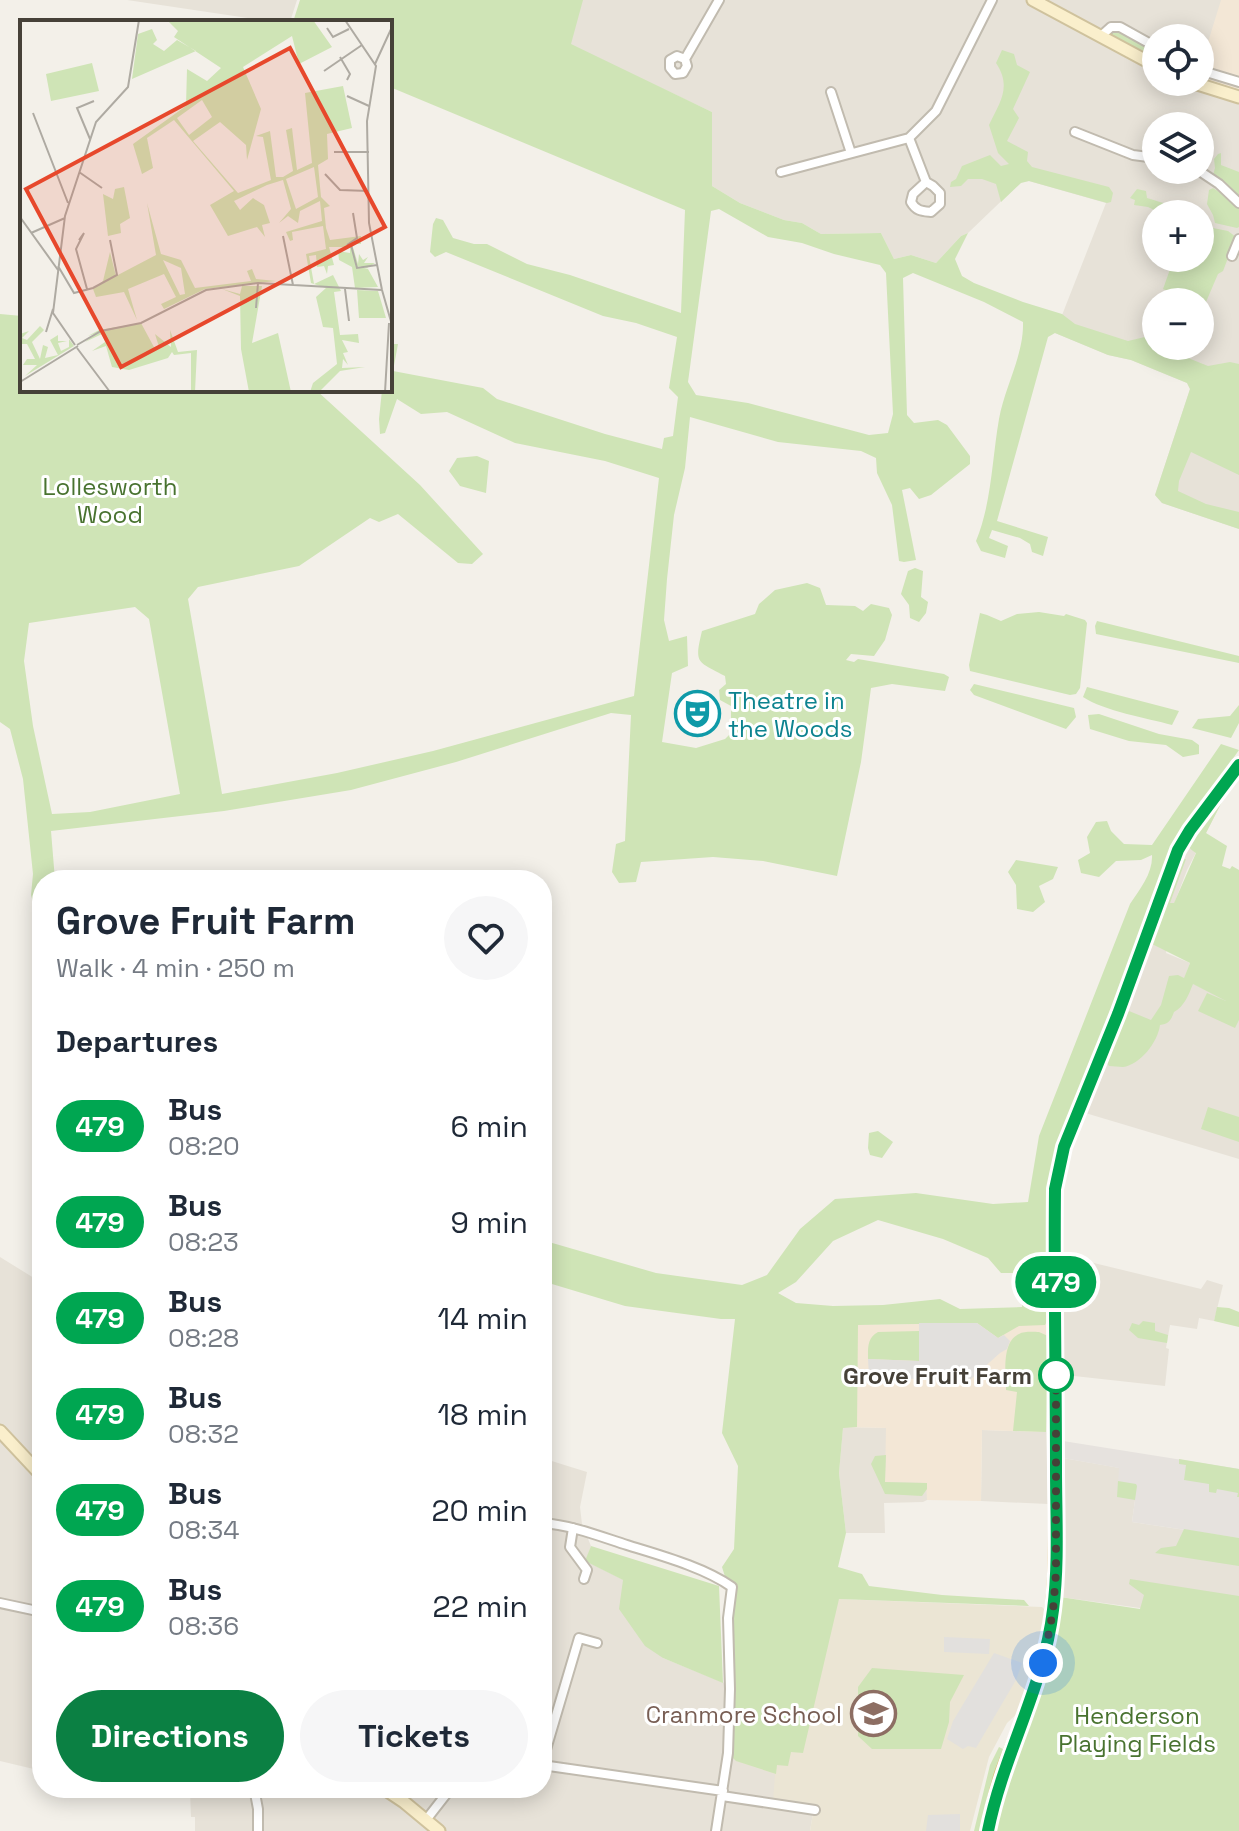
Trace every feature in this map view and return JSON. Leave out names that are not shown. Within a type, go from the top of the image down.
[{"type":"main road","points":[[1033,0],[1142,58]]},
{"type":"main road","points":[[1214,86],[1239,97]]},
{"type":"main road","points":[[988,1831],[1000,1780],[1043,1663],[1053,1611],[1056,1525],[1055,1189],[1064,1147],[1118,1014],[1178,850],[1239,765]]},
{"type":"main road","points":[[0,1431],[32,1465]]},
{"type":"main road","points":[[396,1798],[439,1831]]},
{"type":"street","points":[[685,59],[719,0]]},
{"type":"street","points":[[781,172],[909,138],[936,111],[992,0]]},
{"type":"street","points":[[1101,36],[1111,27],[1120,27],[1142,39]]},
{"type":"street","points":[[1214,74],[1239,82]]},
{"type":"street","points":[[831,92],[851,153]]},
{"type":"street","points":[[1075,132],[1142,156]]},
{"type":"street","points":[[909,138],[926,182]]},
{"type":"street","points":[[1214,181],[1239,203]]},
{"type":"street","points":[[1232,256],[1239,239]]},
{"type":"street","points":[[552,1525],[573,1528],[661,1556],[721,1579],[732,1587],[728,1618],[728,1753],[716,1831]]},
{"type":"street","points":[[573,1528],[570,1547],[587,1570],[584,1579]]},
{"type":"street","points":[[0,1603],[32,1610]]},
{"type":"street","points":[[552,1730],[579,1638],[597,1643]]},
{"type":"street","points":[[552,1766],[815,1810]]},
{"type":"street","points":[[256,1798],[258,1831]]},
{"type":"street","points":[[426,1820],[443,1798]]},
{"type":"shaded area","points":[[127,0],[297,0],[291,20],[262,20]]},
{"type":"shaded area","points":[[582,0],[1239,0],[1239,529],[1162,503],[1155,495],[1190,389],[1187,383],[1055,333],[1106,203],[1029,181],[1021,182],[936,263],[911,255],[894,259],[881,233],[821,234],[802,223],[784,220],[740,203],[712,186],[712,112],[570,45]]},
{"type":"shaded area","points":[[1221,0],[1239,0],[1239,102],[1214,95],[1214,24]]},
{"type":"shaded area","points":[[1217,781],[1227,792],[1187,870],[1174,904],[1166,953],[1190,963],[1184,979],[1239,1007],[1239,1159],[1072,1109],[1175,841]]},
{"type":"shaded area","points":[[1065,1256],[1201,1289],[1207,1280],[1223,1285],[1214,1321],[1199,1318],[1197,1329],[1170,1325],[1165,1386],[1047,1373],[1048,1257]]},
{"type":"shaded area","points":[[0,1257],[32,1277],[32,1769],[0,1761]]},
{"type":"shaded area","points":[[1048,1319],[1046,1432],[982,1430],[981,1501],[927,1500],[926,1483],[885,1482],[886,1428],[843,1427],[858,1325],[977,1323]]},
{"type":"shaded area","points":[[919,1323],[977,1323],[998,1338],[1004,1335],[1010,1341],[1007,1349],[971,1379],[869,1376],[868,1359],[919,1361]]},
{"type":"shaded area","points":[[843,1427],[887,1428],[927,1483],[927,1500],[923,1502],[884,1503],[885,1533],[846,1533],[839,1473]]},
{"type":"shaded area","points":[[982,1430],[1046,1432],[1048,1504],[981,1501]]},
{"type":"shaded area","points":[[1063,1441],[1239,1469],[1239,1538],[1132,1522],[1135,1500],[1117,1497],[1119,1468],[1063,1458]]},
{"type":"shaded area","points":[[1063,1458],[1120,1468],[1135,1500],[1132,1522],[1239,1538],[1239,1601],[1234,1621],[1060,1597]]},
{"type":"shaded area","points":[[552,1461],[587,1472],[580,1507],[582,1524],[591,1546],[586,1561],[624,1580],[663,1658],[727,1684],[776,1774],[814,1807],[810,1831],[195,1831],[195,1817],[191,1817],[190,1798],[552,1798]]},
{"type":"shaded area","name":"Cranmore School","points":[[839,1599],[1042,1607],[1048,1613],[1024,1707],[1007,1723],[989,1757],[970,1831],[810,1831],[814,1807],[773,1801],[775,1774],[736,1761]]},
{"type":"shaded area","points":[[944,1637],[990,1639],[989,1654],[944,1652]]},
{"type":"shaded area","points":[[994,1653],[1022,1663],[1016,1680],[976,1748],[968,1746],[963,1749],[947,1739],[953,1721]]},
{"type":"shaded area","points":[[960,1814],[960,1831],[926,1831],[928,1815]]},
{"type":"green space","name":"Lollesworth Wood","points":[[300,0],[583,0],[571,44],[712,112],[712,186],[740,203],[784,220],[802,223],[821,234],[881,233],[894,259],[911,255],[936,263],[961,236],[968,233],[955,259],[962,276],[974,283],[1062,314],[1075,324],[1128,341],[1142,338],[1142,360],[1193,360],[1208,366],[1230,362],[1239,364],[1239,475],[1191,452],[1178,491],[1206,504],[1239,512],[1239,529],[1162,503],[1155,495],[1190,389],[1187,383],[1055,333],[1048,337],[997,521],[1048,537],[1043,556],[1032,552],[1030,544],[1020,538],[992,530],[989,538],[1008,546],[1005,558],[981,551],[976,541],[988,496],[999,419],[1021,346],[1023,322],[913,273],[903,278],[907,415],[914,423],[938,420],[947,425],[970,456],[970,464],[931,495],[919,499],[910,488],[902,490],[916,560],[899,561],[892,505],[877,473],[876,458],[861,451],[778,442],[690,417],[685,468],[674,515],[664,620],[669,641],[687,636],[688,666],[672,673],[662,742],[696,748],[725,739],[731,733],[731,706],[720,700],[719,690],[726,684],[725,676],[703,664],[698,656],[702,631],[755,614],[759,604],[775,590],[807,583],[820,588],[826,605],[855,606],[863,611],[871,604],[889,608],[892,615],[885,640],[874,656],[851,654],[846,660],[854,662],[858,659],[949,677],[945,691],[892,684],[871,688],[861,762],[837,876],[763,861],[713,857],[641,862],[636,882],[619,883],[612,872],[616,844],[625,841],[631,715],[611,713],[456,762],[351,790],[224,811],[51,831],[54,870],[33,870],[23,779],[10,729],[0,722],[0,314],[20,316],[20,392],[318,392],[420,485],[483,554],[472,564],[458,563],[398,514],[379,522],[370,518],[299,566],[198,587],[188,599],[222,794],[433,751],[634,696],[659,478],[605,461],[515,443],[447,412],[421,414],[397,399],[385,433],[380,434],[382,392],[392,392],[392,344],[398,344],[393,371],[483,388],[497,399],[662,449],[664,438],[673,436],[678,397],[669,388],[677,337],[603,316],[446,252],[435,257],[430,252],[436,218],[443,220],[453,238],[487,244],[527,264],[570,275],[681,313],[685,210],[392,88],[392,20],[294,20]],"holes":[[[719,209],[768,237],[802,243],[880,265],[886,273],[893,414],[888,433],[869,435],[748,403],[696,395],[688,382],[711,211]],[[135,607],[149,619],[180,794],[90,812],[52,814],[33,726],[24,661],[29,623]]]},
{"type":"green space","points":[[1115,29],[1142,44],[1142,53],[1110,36]]},
{"type":"green space","points":[[1002,50],[1014,54],[1017,65],[1030,72],[1013,109],[1019,118],[1007,141],[1028,152],[1027,161],[1032,167],[1109,187],[1113,193],[1111,202],[1029,181],[1021,183],[1001,202],[996,184],[982,179],[968,179],[961,186],[950,187],[962,166],[990,155],[1001,166],[1009,164],[998,153],[989,125],[1003,94],[1003,80],[996,63]]},
{"type":"green space","points":[[1221,153],[1221,165],[1239,172],[1237,228],[1215,223],[1214,200],[1208,200],[1209,190],[1213,188],[1221,193],[1225,187],[1214,176],[1214,159]]},
{"type":"green space","points":[[1137,189],[1146,191],[1147,198],[1154,200],[1142,200],[1142,206],[1134,205],[1135,200],[1130,198]]},
{"type":"green space","points":[[1214,228],[1228,231],[1236,237],[1223,271],[1218,274],[1212,288],[1163,288],[1169,272],[1214,272]]},
{"type":"green space","points":[[477,456],[489,461],[486,493],[460,486],[449,471],[457,458]]},
{"type":"green space","points":[[915,568],[923,571],[921,597],[928,602],[926,613],[919,622],[910,618],[909,605],[901,594],[908,571]]},
{"type":"green space","points":[[980,613],[1001,621],[1017,614],[1066,614],[1087,623],[1080,688],[1076,694],[970,671]]},
{"type":"green space","points":[[1097,621],[1239,656],[1239,663],[1096,634]]},
{"type":"green space","points":[[974,684],[1074,708],[1076,717],[1066,729],[974,695],[970,690]]},
{"type":"green space","points":[[1087,687],[1179,711],[1172,725],[1126,714],[1083,697]]},
{"type":"green space","points":[[1239,705],[1239,723],[1231,738],[1192,728],[1198,719],[1230,716]]},
{"type":"green space","points":[[1099,714],[1159,734],[1192,740],[1199,745],[1199,754],[1183,757],[1166,745],[1129,741],[1090,729],[1088,715]]},
{"type":"green space","points":[[1221,744],[1239,750],[1175,841],[1058,1148],[1048,1189],[1048,1319],[1045,1325],[1019,1326],[998,1338],[977,1323],[858,1325],[857,1427],[843,1428],[839,1473],[846,1533],[838,1567],[862,1574],[869,1586],[1024,1600],[1029,1606],[839,1599],[803,1753],[791,1752],[788,1766],[777,1765],[776,1774],[736,1761],[728,1753],[731,1596],[722,1567],[734,1549],[738,1466],[722,1433],[735,1319],[625,1306],[552,1284],[552,1243],[656,1273],[742,1285],[767,1275],[800,1229],[835,1199],[916,1193],[993,1204],[1028,1202],[1039,1136],[1130,904],[1148,874],[1152,855],[1141,860],[1116,861],[1099,877],[1081,873],[1078,860],[1090,853],[1087,837],[1096,822],[1107,821],[1111,831],[1124,844],[1152,845]],"holes":[[[878,1220],[943,1239],[988,1258],[1001,1273],[1025,1273],[1022,1307],[960,1309],[940,1299],[833,1306],[796,1303],[778,1293],[796,1282],[833,1241]]]},
{"type":"green space","points":[[1227,792],[1206,833],[1227,846],[1222,866],[1239,870],[1239,1020],[1235,1028],[1198,1011],[1207,993],[1226,1001],[1193,984],[1181,1007],[1166,1024],[1160,1025],[1156,1038],[1142,1057],[1123,1067],[1109,1066],[1107,1063],[1129,1011],[1151,1020],[1161,1005],[1169,976],[1184,978],[1190,963],[1150,943],[1180,860],[1186,859],[1170,903],[1174,903],[1196,853],[1189,847],[1189,840],[1211,808]]},
{"type":"green space","points":[[1016,860],[1058,867],[1053,879],[1039,886],[1045,902],[1033,912],[1017,909],[1016,885],[1008,872]]},
{"type":"green space","points":[[1208,1107],[1239,1117],[1239,1142],[1201,1129]]},
{"type":"green space","points":[[878,1131],[893,1142],[882,1158],[870,1155],[868,1148],[869,1133]]},
{"type":"green space","points":[[1217,1307],[1239,1312],[1239,1327],[1214,1321]]},
{"type":"green space","points":[[1143,1321],[1155,1323],[1155,1331],[1168,1335],[1167,1343],[1138,1338],[1129,1330],[1132,1323],[1139,1325]]},
{"type":"green space","points":[[919,1331],[919,1361],[868,1359],[868,1347],[874,1334]]},
{"type":"green space","points":[[1039,1332],[1048,1336],[1046,1432],[1013,1431],[1017,1392],[1006,1390],[1007,1351],[1013,1338],[1019,1334]]},
{"type":"green space","points":[[886,1455],[885,1482],[927,1483],[922,1496],[885,1494],[871,1464],[875,1456]]},
{"type":"green space","points":[[1179,1459],[1239,1469],[1239,1497],[1238,1493],[1217,1489],[1216,1493],[1209,1492],[1209,1484],[1184,1480],[1186,1465],[1179,1464]]},
{"type":"green space","points":[[1118,1481],[1136,1484],[1135,1500],[1117,1497]]},
{"type":"green space","points":[[1184,1529],[1239,1538],[1239,1566],[1155,1553],[1161,1548],[1176,1546]]},
{"type":"green space","points":[[591,1546],[719,1586],[723,1683],[663,1658],[645,1646],[619,1609],[623,1580],[585,1561]]},
{"type":"green space","name":"Henderson Playing Fields","points":[[1130,1579],[1239,1596],[1239,1831],[992,1831],[1003,1782],[1052,1650],[1060,1597],[1140,1609],[1144,1595],[1129,1584]]},
{"type":"green space","points":[[872,1668],[964,1675],[950,1702],[949,1722],[941,1749],[872,1749],[858,1736],[858,1687]]},
{"type":"green space","points":[[999,1747],[1005,1750],[983,1831],[974,1831],[990,1765]]},
{"type":"bus line","name":"479","points":[[988,1831],[1000,1780],[1043,1663],[1053,1611],[1056,1573],[1055,1189],[1064,1147],[1118,1014],[1178,850],[1239,765]]},
{"type":"place","name":"Theatre in the Woods","points":[[697,714]]},
{"type":"place","name":"Grove Fruit Farm","points":[[1056,1375]]},
{"type":"place","name":"Cranmore School","points":[[873,1714]]},
{"type":"route","points":[[1043,1663],[1053,1611],[1056,1573],[1056,1375]]}]
